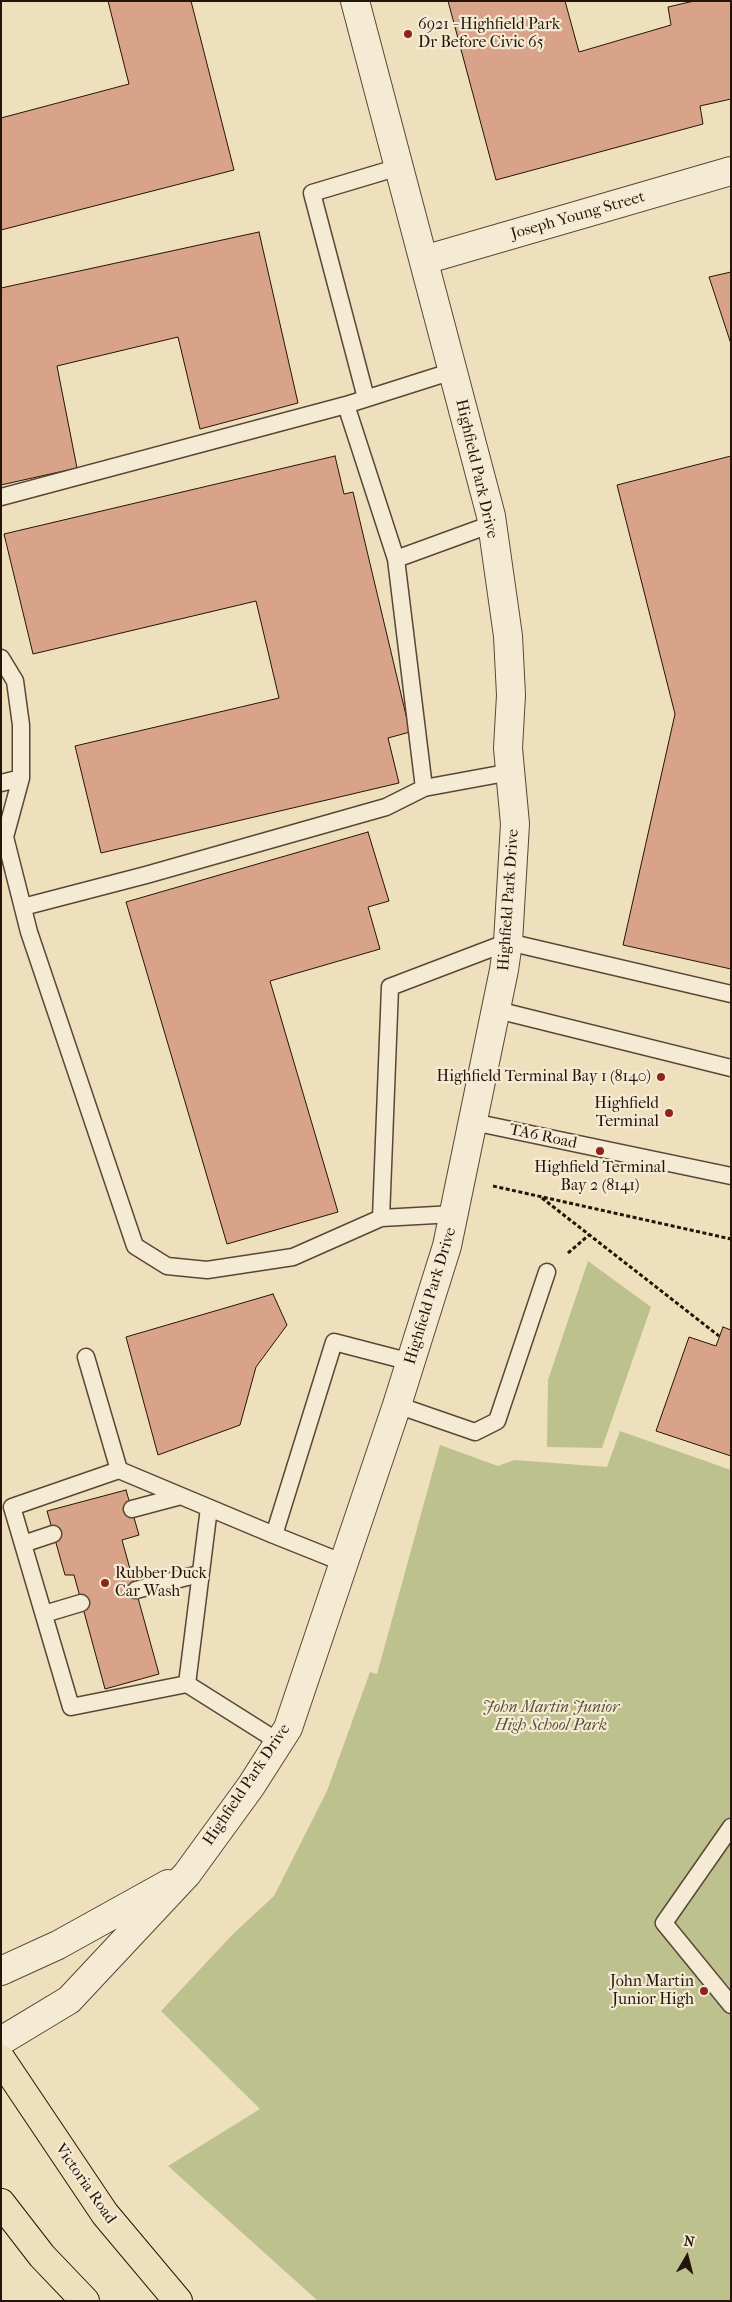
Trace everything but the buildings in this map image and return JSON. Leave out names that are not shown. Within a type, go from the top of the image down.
[{"type":"main road","name":"Victoria Road","points":[[1,2059],[105,2214],[178,2301]]},
{"type":"main road","points":[[1,2203],[42,2256],[85,2301]]},
{"type":"street","name":"Highfield Park Drive","points":[[1,2041],[69,2000],[187,1874],[251,1786],[288,1728],[411,1362],[454,1214],[497,1010],[508,942],[515,824],[508,748],[511,695],[508,636],[492,524],[355,1]]},
{"type":"street","name":"Joseph Young Street","points":[[424,260],[731,171]]},
{"type":"street","name":"Highfield Park Drive","points":[[1,1971],[58,1945],[187,1874]]},
{"type":"lane","points":[[366,398],[312,193],[399,167]]},
{"type":"lane","points":[[1,497],[346,405],[453,371]]},
{"type":"lane","points":[[346,405],[396,559],[424,788]]},
{"type":"lane","points":[[396,559],[492,524]]},
{"type":"lane","points":[[1,658],[15,681],[22,725],[22,778],[5,837],[28,932],[135,1246],[167,1266],[207,1270],[293,1257],[381,1218],[454,1214]]},
{"type":"lane","points":[[23,907],[146,875],[386,807],[424,788],[511,772]]},
{"type":"lane","points":[[1,783],[22,778]]},
{"type":"lane","points":[[381,1218],[390,987],[508,942],[731,994]]},
{"type":"lane","points":[[497,1010],[731,1068]]},
{"type":"lane","name":"TA6 Road","points":[[474,1122],[731,1176]]},
{"type":"lane","points":[[397,1405],[475,1432],[497,1421],[547,1272]]},
{"type":"lane","points":[[274,1535],[334,1342],[411,1362]]},
{"type":"lane","points":[[86,1357],[119,1470]]},
{"type":"lane","points":[[279,1742],[187,1684],[71,1707],[12,1507],[119,1470],[344,1563]]},
{"type":"lane","points":[[132,1509],[181,1496]]},
{"type":"lane","points":[[187,1684],[199,1574],[209,1508]]},
{"type":"lane","points":[[23,1544],[53,1534]]},
{"type":"lane","points":[[136,1590],[199,1574]]},
{"type":"lane","points":[[44,1614],[81,1603]]},
{"type":"lane","points":[[731,1827],[664,1923],[731,2005]]},
{"type":"path","points":[[461,1178],[731,1239]]},
{"type":"path","points":[[539,1196],[719,1336]]},
{"type":"green space","points":[[588,1261],[651,1307],[602,1448],[547,1447],[548,1380]]},
{"type":"green space","name":"John Martin Junior High School Park","points":[[620,1431],[731,1470],[731,2301],[318,2301],[168,2166],[260,2109],[161,2011],[233,1934],[274,1896],[327,1791],[370,1672],[377,1674],[440,1445],[498,1466],[514,1460],[607,1467]]},
{"type":"place","name":"6921 - Highfield Park Dr Before Civic 65","points":[[408,34]]},
{"type":"place","name":"Highfield Terminal Bay 1 (8140)","points":[[661,1077]]},
{"type":"place","name":"Highfield Terminal","points":[[669,1113]]},
{"type":"place","name":"Highfield Terminal Bay 2 (8141)","points":[[600,1151]]},
{"type":"place","name":"Rubber Duck Car Wash","points":[[105,1583]]},
{"type":"place","name":"John Martin Junior High","points":[[704,1991]]}]
